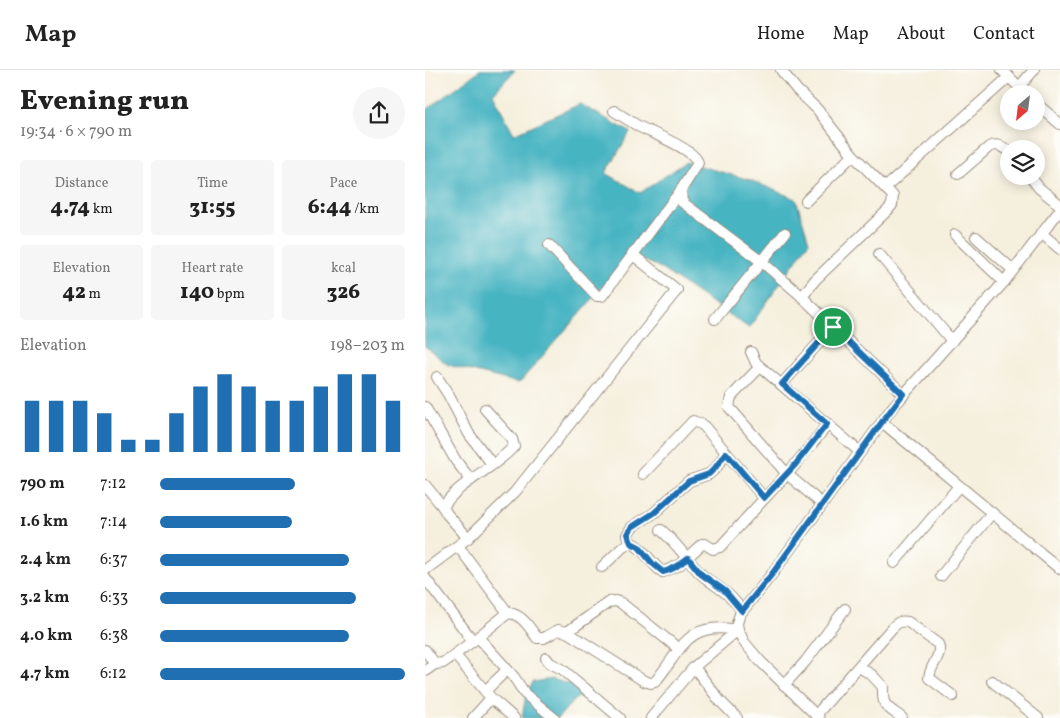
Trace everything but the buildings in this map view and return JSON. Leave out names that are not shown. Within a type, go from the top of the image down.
[{"type":"street","points":[[781,70],[817,110],[853,155],[893,196],[893,200],[887,210],[815,280],[802,297]]},
{"type":"street","points":[[1026,85],[1035,70]]},
{"type":"street","points":[[886,187],[1005,74],[1016,85]]},
{"type":"street","points":[[549,245],[597,296],[601,296],[681,190],[697,163],[695,157],[662,136],[638,126],[614,111]]},
{"type":"street","points":[[1045,111],[1060,124]]},
{"type":"street","points":[[958,174],[989,147],[994,144],[1000,146]]},
{"type":"street","points":[[806,201],[853,155]]},
{"type":"street","points":[[1037,185],[1060,205]]},
{"type":"street","points":[[681,190],[682,202],[685,206],[762,262],[802,297],[903,394]]},
{"type":"street","points":[[953,696],[929,678],[931,667],[939,654],[938,644],[908,622],[903,621],[897,623],[817,717],[760,661],[744,642],[737,623],[742,611],[772,574],[821,504],[903,394],[1004,282],[1060,210]]},
{"type":"street","points":[[715,319],[785,233]]},
{"type":"street","points":[[1041,233],[1060,249]]},
{"type":"street","points":[[955,235],[1004,282]]},
{"type":"street","points":[[976,237],[1013,270]]},
{"type":"street","points":[[427,564],[468,538],[515,492],[677,290],[633,254]]},
{"type":"street","points":[[879,254],[952,341]]},
{"type":"street","points":[[782,384],[833,327]]},
{"type":"street","points":[[751,352],[760,367],[860,452]]},
{"type":"street","points":[[760,367],[731,397],[729,407],[787,474],[821,504]]},
{"type":"street","points":[[437,377],[469,434],[492,464]]},
{"type":"street","points":[[425,407],[456,461],[471,480]]},
{"type":"street","points":[[443,507],[447,501],[471,480],[511,449],[514,443],[485,409]]},
{"type":"street","points":[[643,474],[693,420],[703,425],[764,498]]},
{"type":"street","points":[[882,422],[1060,569]]},
{"type":"street","points":[[726,453],[709,474],[689,481],[654,513],[632,527],[627,536],[631,543],[639,547],[652,563],[663,572],[672,569],[688,558],[702,544],[713,549],[720,548],[787,474],[827,424]]},
{"type":"street","points":[[425,485],[468,538]]},
{"type":"street","points":[[895,563],[959,486]]},
{"type":"street","points":[[941,576],[992,513]]},
{"type":"street","points":[[661,530],[701,574],[725,591],[742,611]]},
{"type":"street","points":[[602,567],[623,547],[631,543]]},
{"type":"street","points":[[458,546],[508,613],[521,617],[537,638],[541,639],[558,630],[567,632],[651,684],[655,682],[679,649],[694,634],[701,630],[725,628],[738,630]]},
{"type":"street","points":[[425,578],[476,639],[507,670],[525,694],[554,718]]},
{"type":"street","points":[[567,632],[609,602],[615,601],[621,603],[679,649]]},
{"type":"street","points":[[784,685],[805,662],[845,609]]},
{"type":"street","points":[[425,671],[455,655],[508,613]]},
{"type":"street","points":[[651,718],[694,667],[738,630]]},
{"type":"street","points":[[425,650],[435,664]]},
{"type":"street","points":[[455,655],[488,695],[514,718]]},
{"type":"street","points":[[547,658],[620,718]]},
{"type":"street","points":[[694,667],[720,701],[737,718]]},
{"type":"street","points":[[859,667],[879,682],[883,687],[883,702],[902,718]]},
{"type":"street","points":[[476,717],[488,695],[507,670]]},
{"type":"street","points":[[992,682],[1038,718]]},
{"type":"water","points":[[480,70],[515,70],[493,94],[514,134],[580,104],[630,132],[606,173],[640,193],[686,162],[750,180],[796,199],[809,242],[749,328],[657,266],[631,255],[519,383],[448,365],[425,346],[425,111]]},
{"type":"water","points":[[552,679],[590,690],[574,700],[558,718],[522,718],[526,695],[533,682]]},
{"type":"route","points":[[833,327],[903,394],[821,504],[772,574],[742,611],[725,591],[701,574],[688,558],[667,571],[663,572],[658,569],[639,547],[631,543],[627,536],[632,527],[648,518],[689,481],[709,474],[726,453],[764,498],[795,465],[827,424],[782,384],[833,327]]}]
